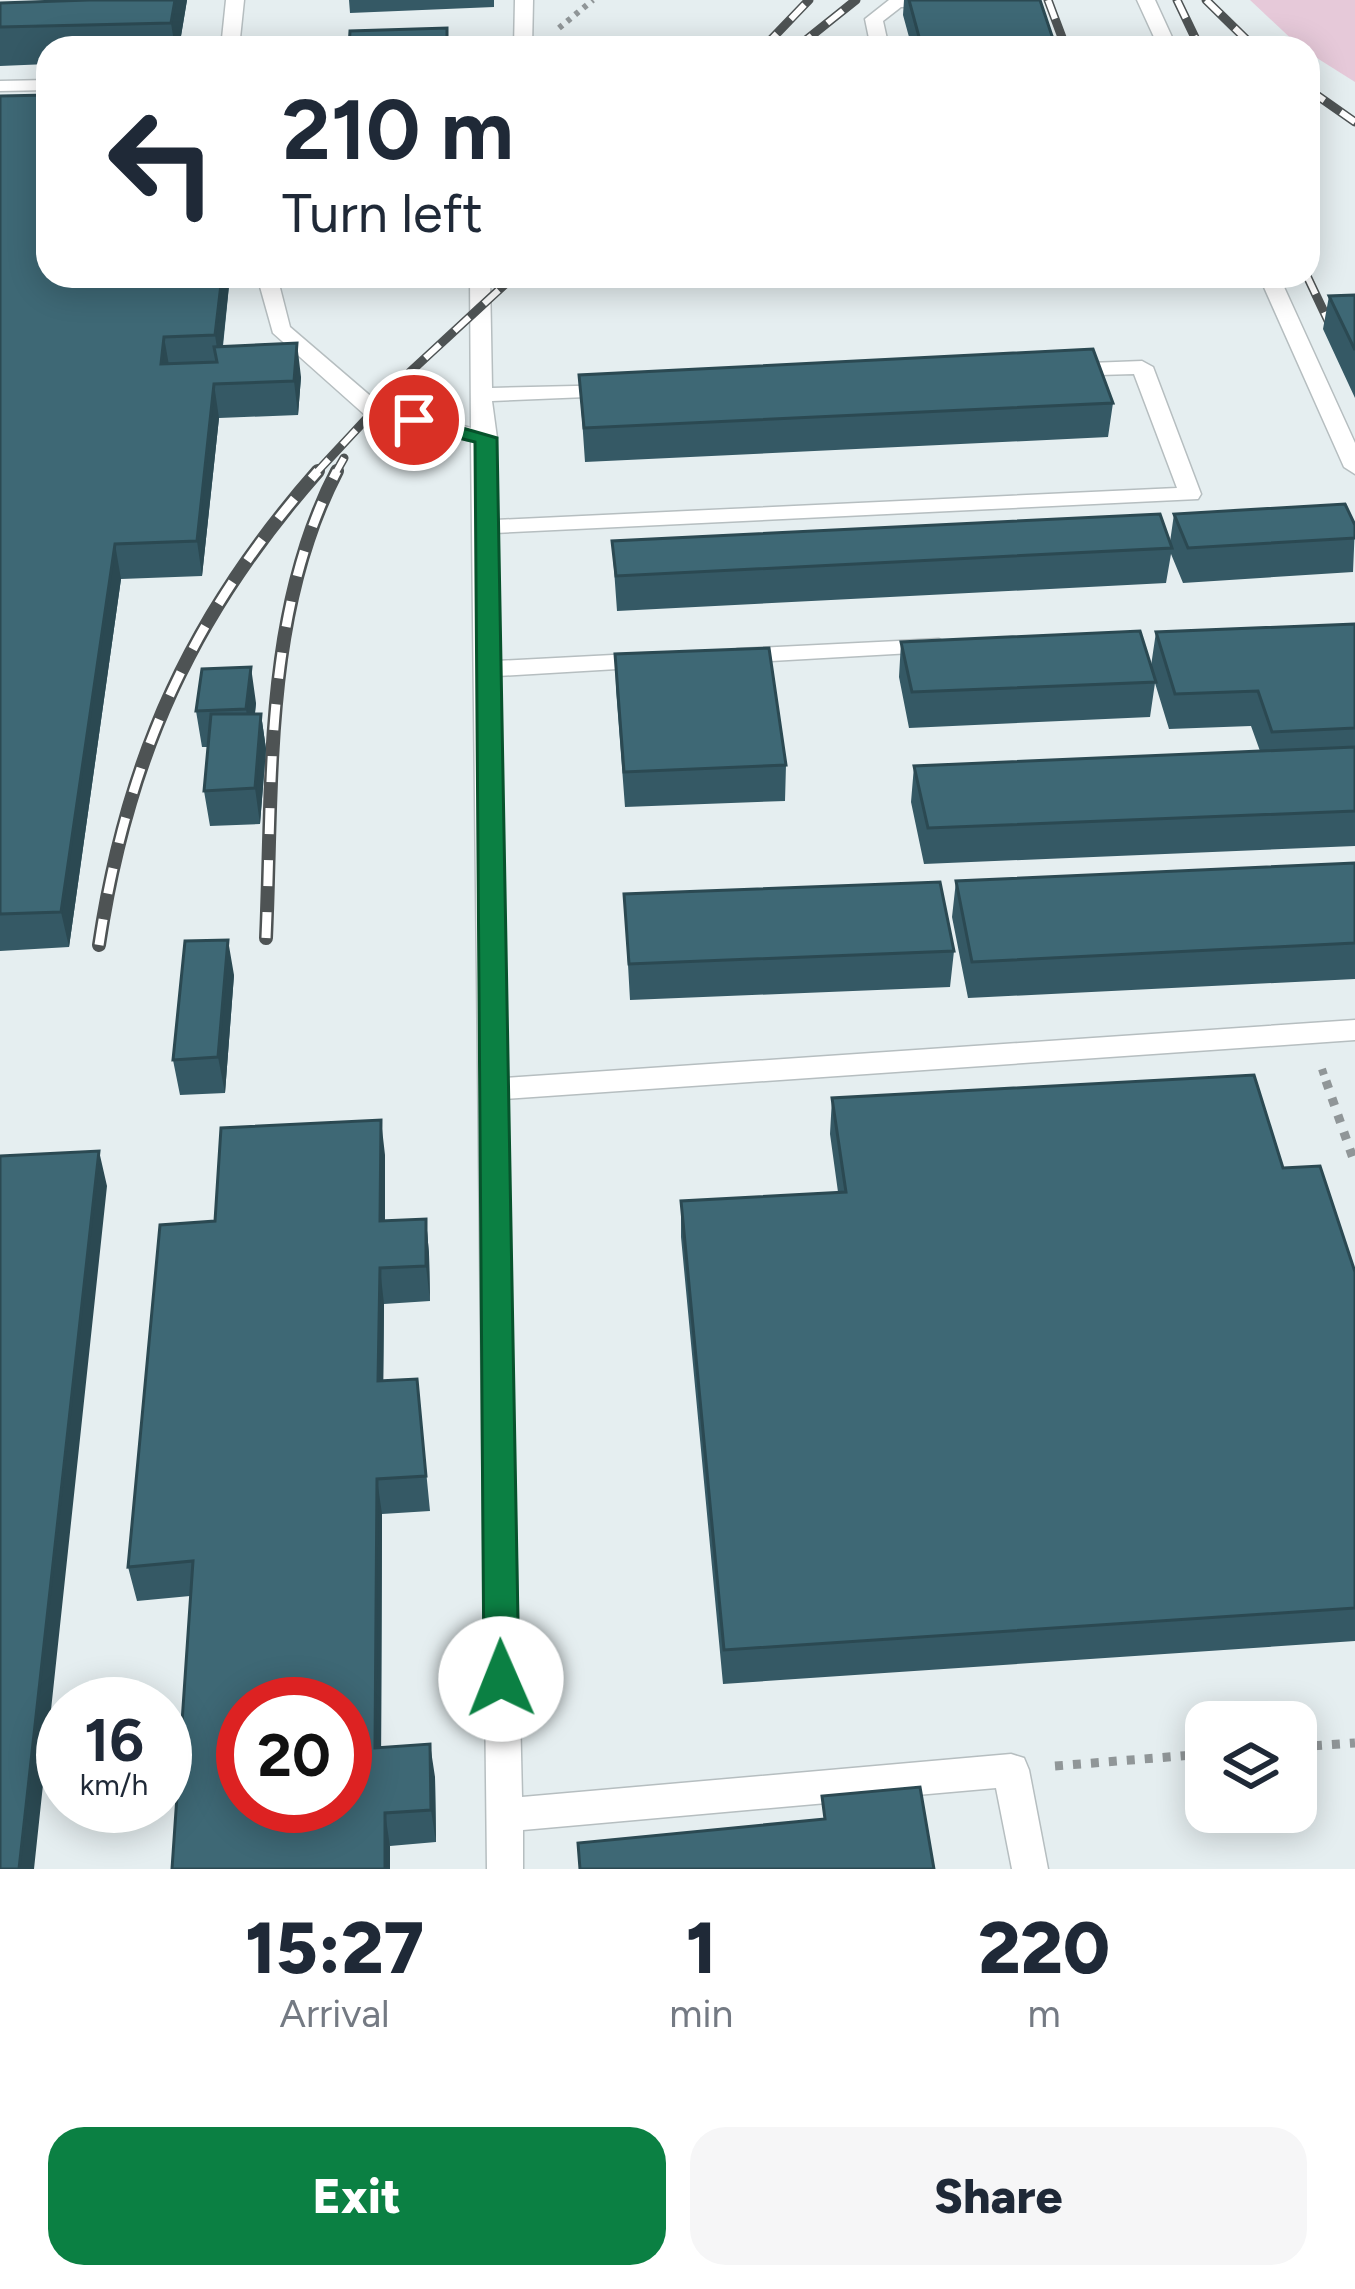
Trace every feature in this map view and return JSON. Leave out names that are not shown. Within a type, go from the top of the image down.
[{"type":"lane","points":[[231,36],[235,0]]},
{"type":"lane","points":[[524,0],[524,36]]},
{"type":"lane","points":[[878,36],[874,19],[897,2],[974,0]]},
{"type":"lane","points":[[1146,0],[1162,36]]},
{"type":"lane","points":[[0,86],[36,85]]},
{"type":"lane","points":[[270,288],[280,329],[373,410],[486,438]]},
{"type":"lane","points":[[479,288],[486,438],[491,1089],[505,1869]]},
{"type":"lane","points":[[1275,288],[1355,467]]},
{"type":"lane","points":[[486,527],[1190,494],[1142,367],[1048,371]]},
{"type":"lane","points":[[485,395],[626,389]]},
{"type":"lane","points":[[487,668],[959,645]]},
{"type":"lane","points":[[491,1089],[1355,1030]]},
{"type":"lane","points":[[504,1815],[1011,1770],[1030,1869]]},
{"type":"path","points":[[1309,1033],[1355,1164]]},
{"type":"path","points":[[1317,1746],[1355,1743]]},
{"type":"path","points":[[1011,1770],[1185,1756]]},
{"type":"shaded area","points":[[1250,0],[1355,0],[1355,82],[1320,60],[1320,36],[1288,36]]},
{"type":"building","points":[[175,0],[171,23],[0,27],[0,3]]},
{"type":"building","points":[[909,0],[1040,0],[1052,36],[919,36]]},
{"type":"building","points":[[447,28],[447,36],[350,36],[350,31]]},
{"type":"building","points":[[36,95],[36,288],[221,288],[215,335],[164,337],[161,364],[217,362],[214,347],[297,343],[294,381],[214,384],[197,541],[115,544],[61,912],[0,914],[0,96]]},
{"type":"building","points":[[1355,295],[1355,350],[1329,296]]},
{"type":"building","points":[[1093,349],[1113,403],[584,428],[579,375]]},
{"type":"building","points":[[1345,504],[1355,525],[1355,538],[1188,548],[1174,514]]},
{"type":"building","points":[[1160,514],[1172,548],[616,576],[612,541]]},
{"type":"building","points":[[1355,624],[1355,728],[1272,732],[1258,691],[1175,694],[1156,632]]},
{"type":"building","points":[[1140,631],[1156,682],[912,692],[901,642]]},
{"type":"building","points":[[769,648],[786,765],[624,772],[615,654]]},
{"type":"building","points":[[251,667],[246,709],[196,711],[202,669]]},
{"type":"building","points":[[211,714],[261,714],[255,788],[204,791]]},
{"type":"building","points":[[1355,747],[1355,811],[928,828],[914,766]]},
{"type":"building","points":[[1355,863],[1355,943],[972,962],[956,881]]},
{"type":"building","points":[[940,882],[954,951],[629,964],[624,894]]},
{"type":"building","points":[[228,940],[218,1057],[173,1060],[185,941]]},
{"type":"building","points":[[1254,1075],[1283,1168],[1320,1166],[1355,1272],[1355,1608],[724,1650],[681,1201],[846,1192],[832,1098]]},
{"type":"building","points":[[381,1120],[380,1221],[426,1219],[426,1266],[380,1268],[378,1381],[417,1379],[426,1476],[377,1479],[375,1748],[430,1744],[431,1810],[385,1813],[385,1869],[172,1869],[174,1833],[192,1833],[192,1677],[185,1677],[193,1561],[128,1567],[160,1225],[215,1221],[221,1128]]},
{"type":"building","points":[[99,1151],[40,1677],[36,1677],[19,1869],[0,1869],[0,1156]]},
{"type":"building","points":[[920,1787],[934,1869],[580,1869],[578,1843],[825,1819],[822,1796]]},
{"type":"railway","points":[[774,36],[809,0]]},
{"type":"railway","points":[[811,36],[856,0]]},
{"type":"railway","points":[[1048,0],[1062,36]]},
{"type":"railway","points":[[1177,0],[1194,36]]},
{"type":"railway","points":[[1206,0],[1243,36]]},
{"type":"railway","points":[[1320,97],[1355,122]]},
{"type":"railway","points":[[315,474],[410,372],[501,288]]},
{"type":"railway","points":[[1313,288],[1332,329]]},
{"type":"railway","points":[[335,474],[344,458]]},
{"type":"railway","points":[[99,945],[127,812],[172,691],[235,579],[318,471]]},
{"type":"railway","points":[[266,938],[272,759],[284,640],[313,525],[337,471]]},
{"type":"route","points":[[414,420],[486,438],[501,1679]]}]
